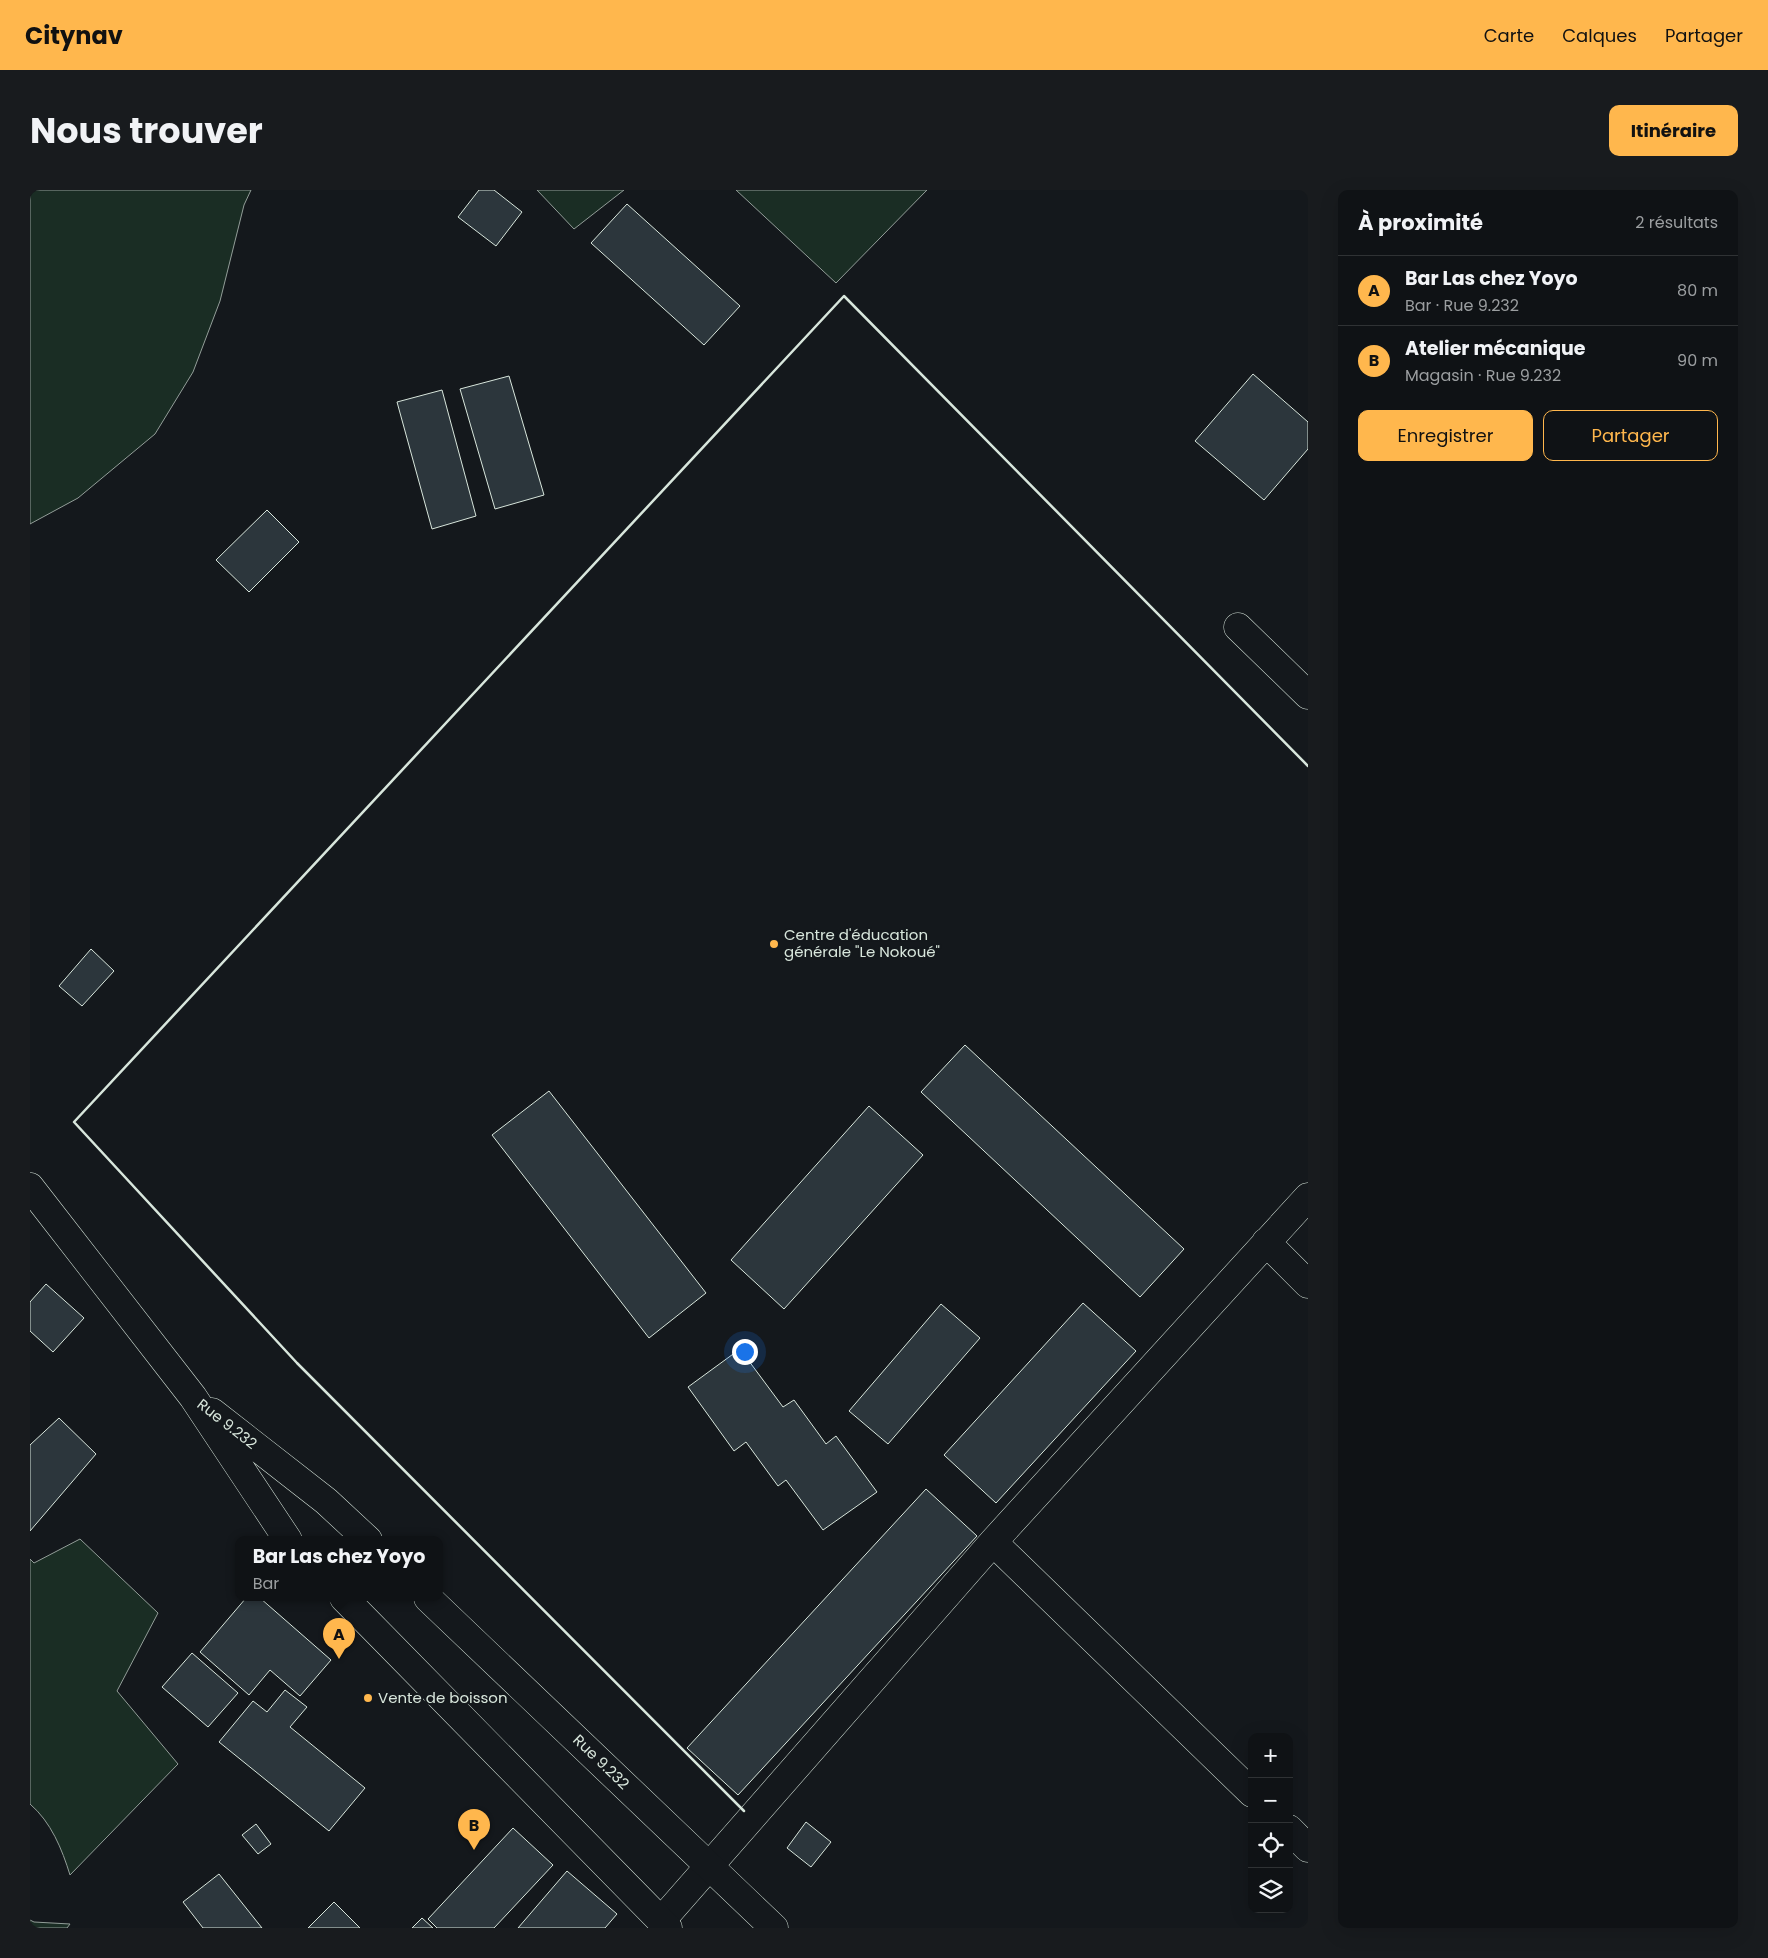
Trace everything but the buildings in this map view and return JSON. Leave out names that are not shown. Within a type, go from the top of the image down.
[{"type":"street","points":[[1238,627],[1308,695]]},
{"type":"street","points":[[30,1187],[193,1398]]},
{"type":"street","points":[[347,1601],[665,1924],[711,1866],[993,1542],[1308,1197]]},
{"type":"street","points":[[1266,1242],[1308,1284]]},
{"type":"street","name":"Rue 9.232","points":[[193,1398],[285,1536]]},
{"type":"street","name":"Rue 9.232","points":[[193,1398],[326,1501],[364,1536]]},
{"type":"street","points":[[993,1542],[1248,1789]]},
{"type":"street","name":"Rue 9.232","points":[[431,1601],[774,1928]]},
{"type":"street","points":[[1293,1834],[1308,1848]]},
{"type":"green space","points":[[30,190],[251,190],[244,205],[220,301],[193,372],[155,434],[78,498],[30,524]]},
{"type":"green space","points":[[537,190],[624,190],[574,229]]},
{"type":"green space","points":[[736,190],[927,190],[836,283]]},
{"type":"green space","points":[[80,1539],[158,1613],[117,1691],[178,1764],[70,1875],[55,1836],[44,1819],[30,1804],[30,1559],[34,1563]]},
{"type":"green space","points":[[30,1920],[34,1922],[70,1924],[67,1928],[30,1928]]},
{"type":"wall","points":[[744,1811],[297,1363],[74,1122],[844,296],[1308,766]]},
{"type":"place","name":"Centre d'éducation générale \"Le Nokoué\"","points":[[774,944]]},
{"type":"place","name":"Bar Las chez Yoyo","points":[[339,1659]]},
{"type":"place","name":"Vente de boisson","points":[[368,1698]]},
{"type":"place","name":"Atelier mécanique","points":[[474,1850]]}]
